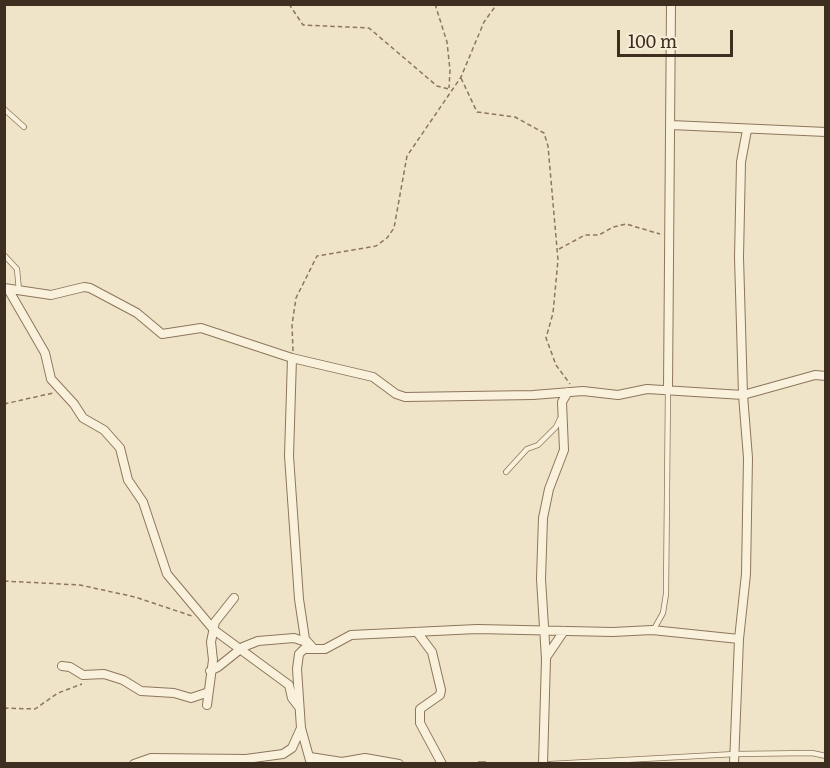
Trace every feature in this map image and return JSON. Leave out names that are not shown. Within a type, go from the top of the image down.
[{"type":"street","points":[[668,389],[671,5]]},
{"type":"street","points":[[671,125],[825,132]]},
{"type":"street","points":[[734,759],[739,639],[746,574],[748,458],[743,395],[739,257],[741,162],[747,130]]},
{"type":"street","points":[[6,288],[51,295],[84,286],[137,312],[162,334],[201,328],[292,358],[373,377],[396,394],[405,397],[533,395],[572,392],[618,395],[647,389],[743,395],[815,375],[825,376]]},
{"type":"street","points":[[6,288],[45,353],[51,379],[83,418],[105,430],[120,448],[129,480],[143,502],[161,562],[201,617],[239,650],[255,658],[289,685],[292,698],[299,707]]},
{"type":"street","points":[[292,358],[290,470],[299,606],[310,645]]},
{"type":"street","points":[[543,764],[546,659],[541,579],[543,518],[549,489],[564,450],[563,398],[572,392]]},
{"type":"street","points":[[207,705],[206,693],[214,628],[219,615],[233,603],[234,598]]},
{"type":"street","points":[[210,670],[218,667],[239,650],[263,639],[294,638],[325,649],[351,634],[477,629],[652,630],[739,639]]},
{"type":"street","points":[[546,659],[549,649],[564,631]]},
{"type":"street","points":[[417,632],[432,652],[441,690],[440,695],[420,709],[420,723],[442,763],[431,764]]},
{"type":"street","points":[[310,645],[298,654],[301,728],[310,760],[342,762],[364,758],[399,764]]},
{"type":"street","points":[[62,666],[70,667],[83,675],[105,674],[123,680],[141,691],[174,693],[190,698],[206,693]]},
{"type":"street","points":[[134,764],[151,758],[246,759],[283,754],[292,748],[301,728]]},
{"type":"lane","points":[[4,109],[24,127]]},
{"type":"lane","points":[[4,255],[17,269],[19,291]]},
{"type":"lane","points":[[652,630],[659,622],[666,594],[668,389]]},
{"type":"lane","points":[[506,472],[527,450],[538,445],[556,427],[562,407]]},
{"type":"lane","points":[[550,764],[734,759],[812,753],[825,756]]},
{"type":"lane","points":[[442,763],[451,764]]},
{"type":"path","points":[[289,4],[303,25],[369,28],[437,86],[449,89]]},
{"type":"path","points":[[435,4],[447,42],[450,70],[447,94]]},
{"type":"path","points":[[292,358],[292,325],[296,298],[317,256],[376,246],[387,238],[394,228],[406,156],[461,77],[484,22],[498,4]]},
{"type":"path","points":[[461,77],[477,112],[515,117],[544,133],[558,250],[553,313],[546,338],[556,365],[572,392]]},
{"type":"path","points":[[558,250],[585,235],[599,235],[613,227],[626,224],[669,234]]},
{"type":"path","points":[[4,404],[62,391]]},
{"type":"path","points":[[4,580],[80,585],[135,597],[201,617]]},
{"type":"path","points":[[4,708],[34,709],[58,693],[95,676]]}]
